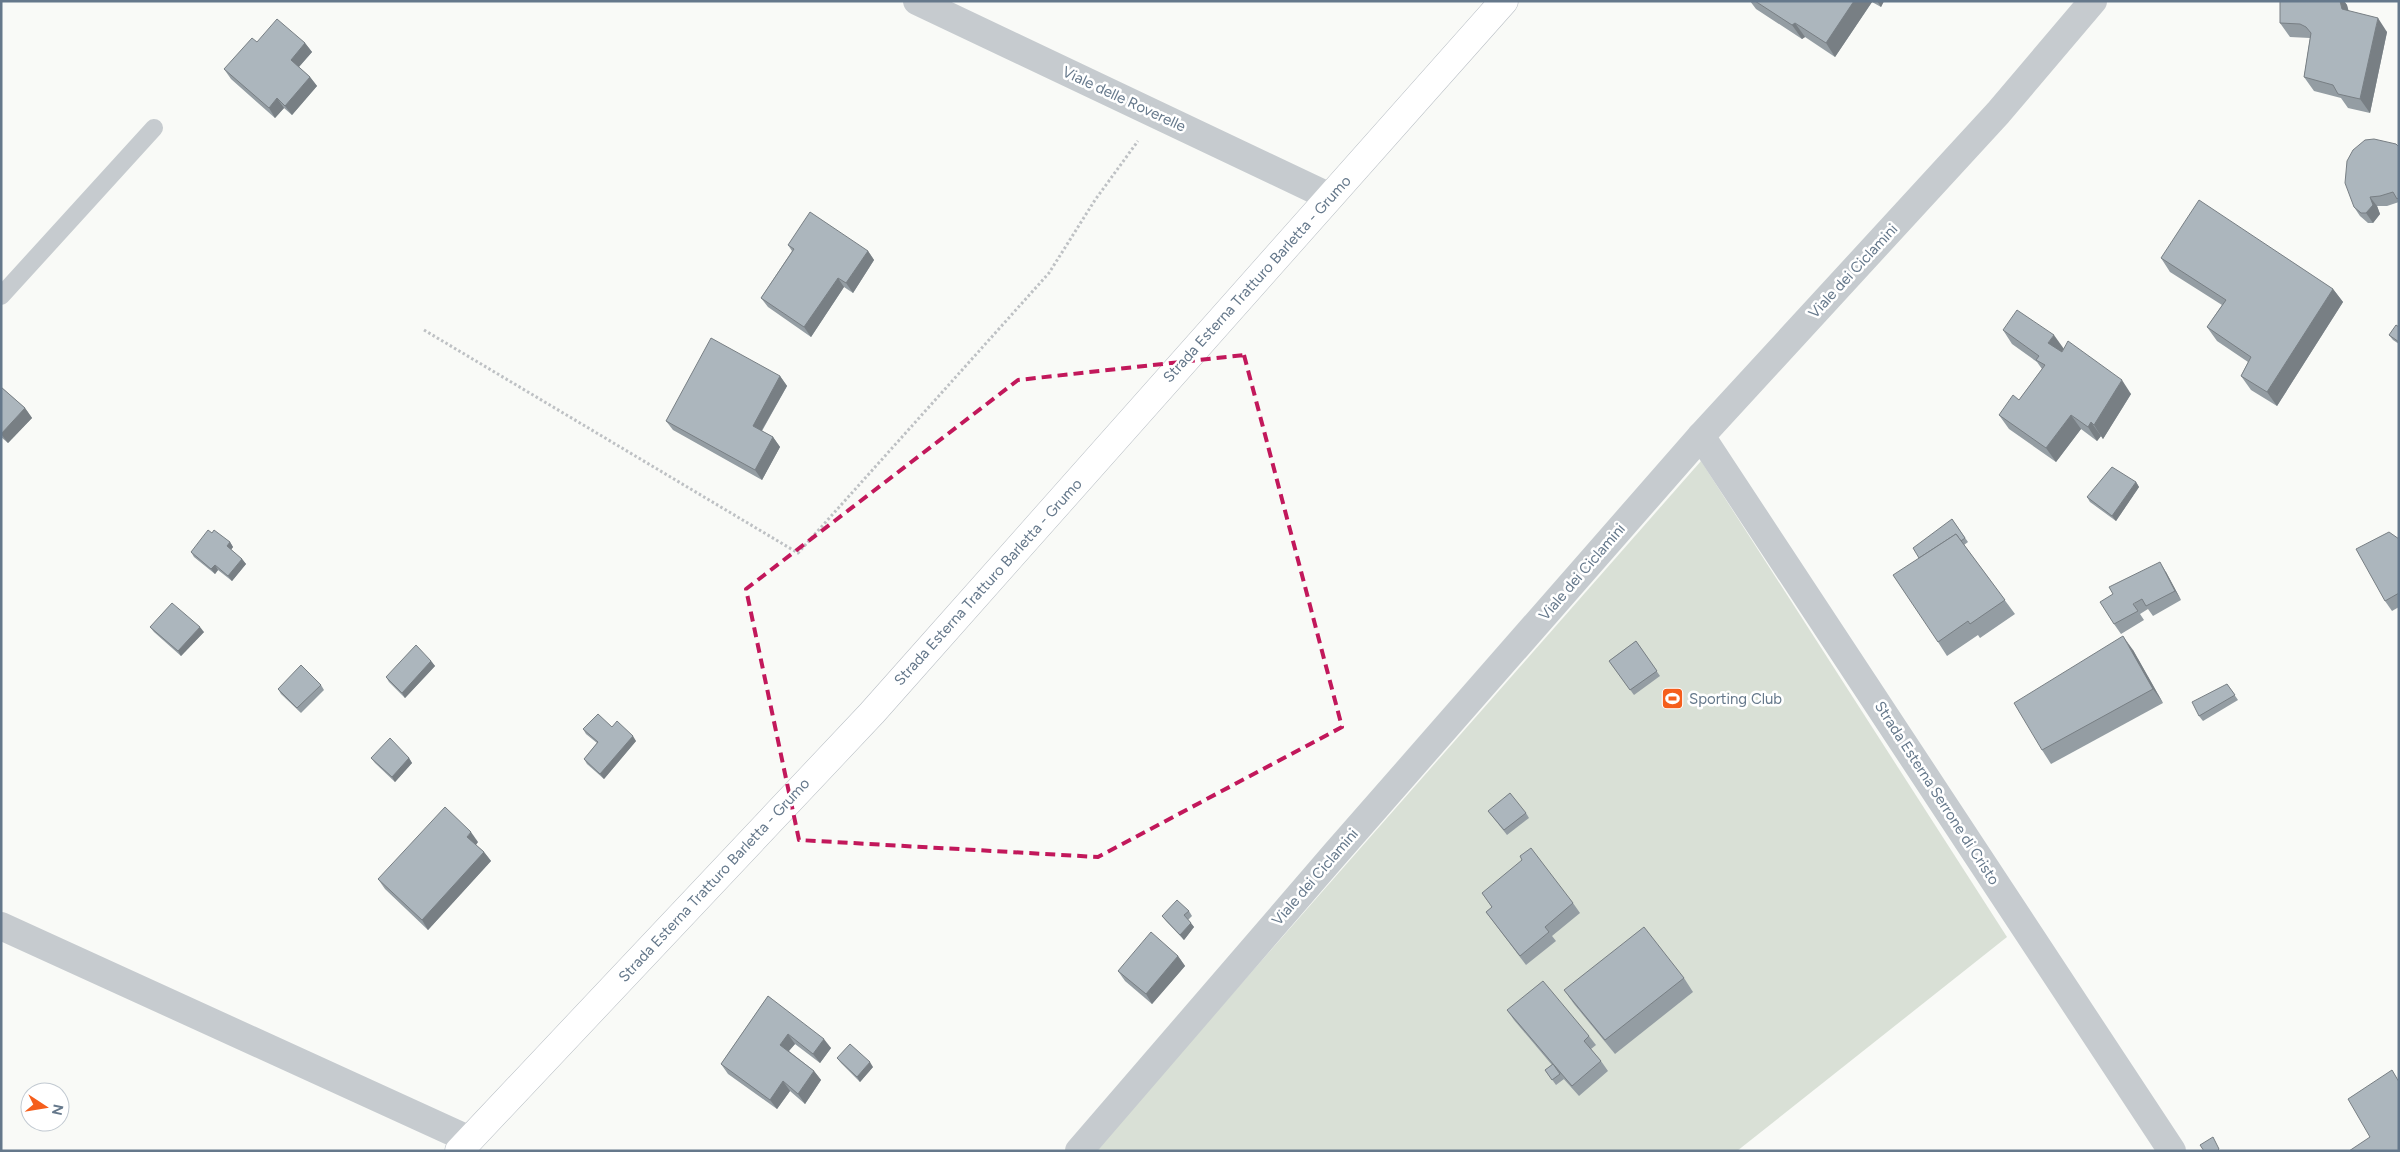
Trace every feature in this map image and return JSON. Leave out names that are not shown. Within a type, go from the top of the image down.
[{"type":"street","name":"Viale delle Roverelle","points":[[917,1],[1330,197]]},
{"type":"street","name":"Strada Esterna Tratturo Barletta - Grumo","points":[[464,1145],[872,713],[1504,1]]},
{"type":"street","name":"Viale dei Ciclamini","points":[[1079,1151],[1335,854],[1701,436],[1998,113],[2093,1]]},
{"type":"street","name":"Strada Esterna Serrone di Cristo","points":[[1701,436],[2172,1151]]},
{"type":"street","points":[[1,926],[464,1145]]},
{"type":"lane","points":[[1,296],[154,128]]},
{"type":"path","points":[[424,330],[798,553],[1049,273],[1095,200],[1158,114]]},
{"type":"highlighted area","points":[[1244,355],[1342,727],[1098,857],[799,840],[746,589],[1018,380]]},
{"type":"shaded area","name":"Sporting Club","points":[[1701,461],[2007,937],[1737,1151],[1094,1151]]},
{"type":"building","points":[[1755,1],[1854,1],[1826,43],[1795,23],[1792,25]]},
{"type":"building","points":[[2280,1],[2340,1],[2342,9],[2378,18],[2360,99],[2338,94],[2333,85],[2304,77],[2311,33],[2300,24],[2280,23]]},
{"type":"building","points":[[277,19],[305,43],[291,60],[310,77],[285,106],[277,98],[269,108],[224,69],[252,38],[257,42]]},
{"type":"building","points":[[2374,139],[2396,144],[2399,147],[2399,197],[2397,199],[2393,192],[2370,197],[2373,205],[2366,213],[2361,213],[2354,207],[2345,183],[2347,161],[2353,150],[2365,140]]},
{"type":"building","points":[[2199,200],[2333,289],[2267,392],[2241,376],[2251,357],[2207,327],[2226,300],[2161,258]]},
{"type":"building","points":[[810,212],[868,251],[846,283],[838,278],[804,327],[761,298],[794,249],[788,245]]},
{"type":"building","points":[[2017,310],[2054,335],[2048,343],[2062,352],[2068,341],[2122,380],[2094,425],[2091,422],[2088,427],[2071,415],[2046,448],[1999,415],[2013,395],[2019,400],[2045,365],[2036,360],[2039,356],[2003,330]]},
{"type":"building","points":[[2396,325],[2399,327],[2399,342],[2389,335]]},
{"type":"building","points":[[711,338],[780,376],[753,426],[773,437],[755,470],[666,421]]},
{"type":"building","points":[[1,387],[25,408],[1,434]]},
{"type":"building","points":[[2112,467],[2136,482],[2112,516],[2087,497]]},
{"type":"building","points":[[1952,519],[1965,538],[1961,541],[1956,534],[1919,558],[1913,548]]},
{"type":"building","points":[[208,530],[212,533],[214,530],[230,542],[227,546],[242,559],[228,576],[215,565],[211,569],[191,552]]},
{"type":"building","points":[[2389,532],[2399,539],[2399,593],[2385,601],[2356,549]]},
{"type":"building","points":[[1956,534],[2005,600],[1970,624],[1968,621],[1938,642],[1893,575]]},
{"type":"building","points":[[2160,562],[2175,591],[2146,606],[2142,599],[2133,604],[2138,611],[2114,624],[2100,602],[2113,594],[2109,587]]},
{"type":"building","points":[[172,603],[200,627],[178,651],[150,627]]},
{"type":"building","points":[[2123,636],[2153,689],[2042,750],[2014,703]]},
{"type":"building","points":[[1636,641],[1657,671],[1630,690],[1609,661]]},
{"type":"building","points":[[416,645],[431,661],[402,693],[386,677]]},
{"type":"building","points":[[301,665],[321,685],[297,708],[278,689]]},
{"type":"building","points":[[2227,684],[2235,695],[2199,716],[2192,702]]},
{"type":"building","points":[[598,714],[612,727],[617,721],[633,736],[600,774],[584,759],[598,742],[583,729]]},
{"type":"building","points":[[390,738],[409,758],[392,777],[371,758]]},
{"type":"building","points":[[1510,793],[1526,813],[1504,830],[1488,811]]},
{"type":"building","points":[[445,807],[471,832],[467,837],[484,852],[422,920],[378,879]]},
{"type":"building","points":[[1531,848],[1573,903],[1545,927],[1549,932],[1520,956],[1486,912],[1492,907],[1482,893],[1522,860],[1520,856]]},
{"type":"building","points":[[1177,900],[1189,911],[1184,915],[1191,923],[1180,935],[1162,916]]},
{"type":"building","points":[[1644,927],[1684,978],[1605,1040],[1564,990]]},
{"type":"building","points":[[1151,932],[1178,956],[1146,994],[1118,971]]},
{"type":"building","points":[[1543,981],[1589,1036],[1584,1041],[1601,1061],[1572,1086],[1507,1010]]},
{"type":"building","points":[[768,996],[824,1039],[813,1054],[788,1034],[780,1045],[814,1071],[798,1094],[783,1081],[770,1100],[721,1064]]},
{"type":"building","points":[[850,1044],[870,1062],[857,1077],[837,1058]]},
{"type":"building","points":[[1553,1064],[1560,1074],[1552,1080],[1545,1070]]},
{"type":"building","points":[[2392,1070],[2399,1082],[2399,1151],[2349,1151],[2370,1137],[2348,1099]]},
{"type":"building","points":[[2213,1137],[2219,1149],[2217,1151],[2204,1151],[2200,1145]]},
{"type":"place","name":"Sporting Club","points":[[1673,699]]}]
